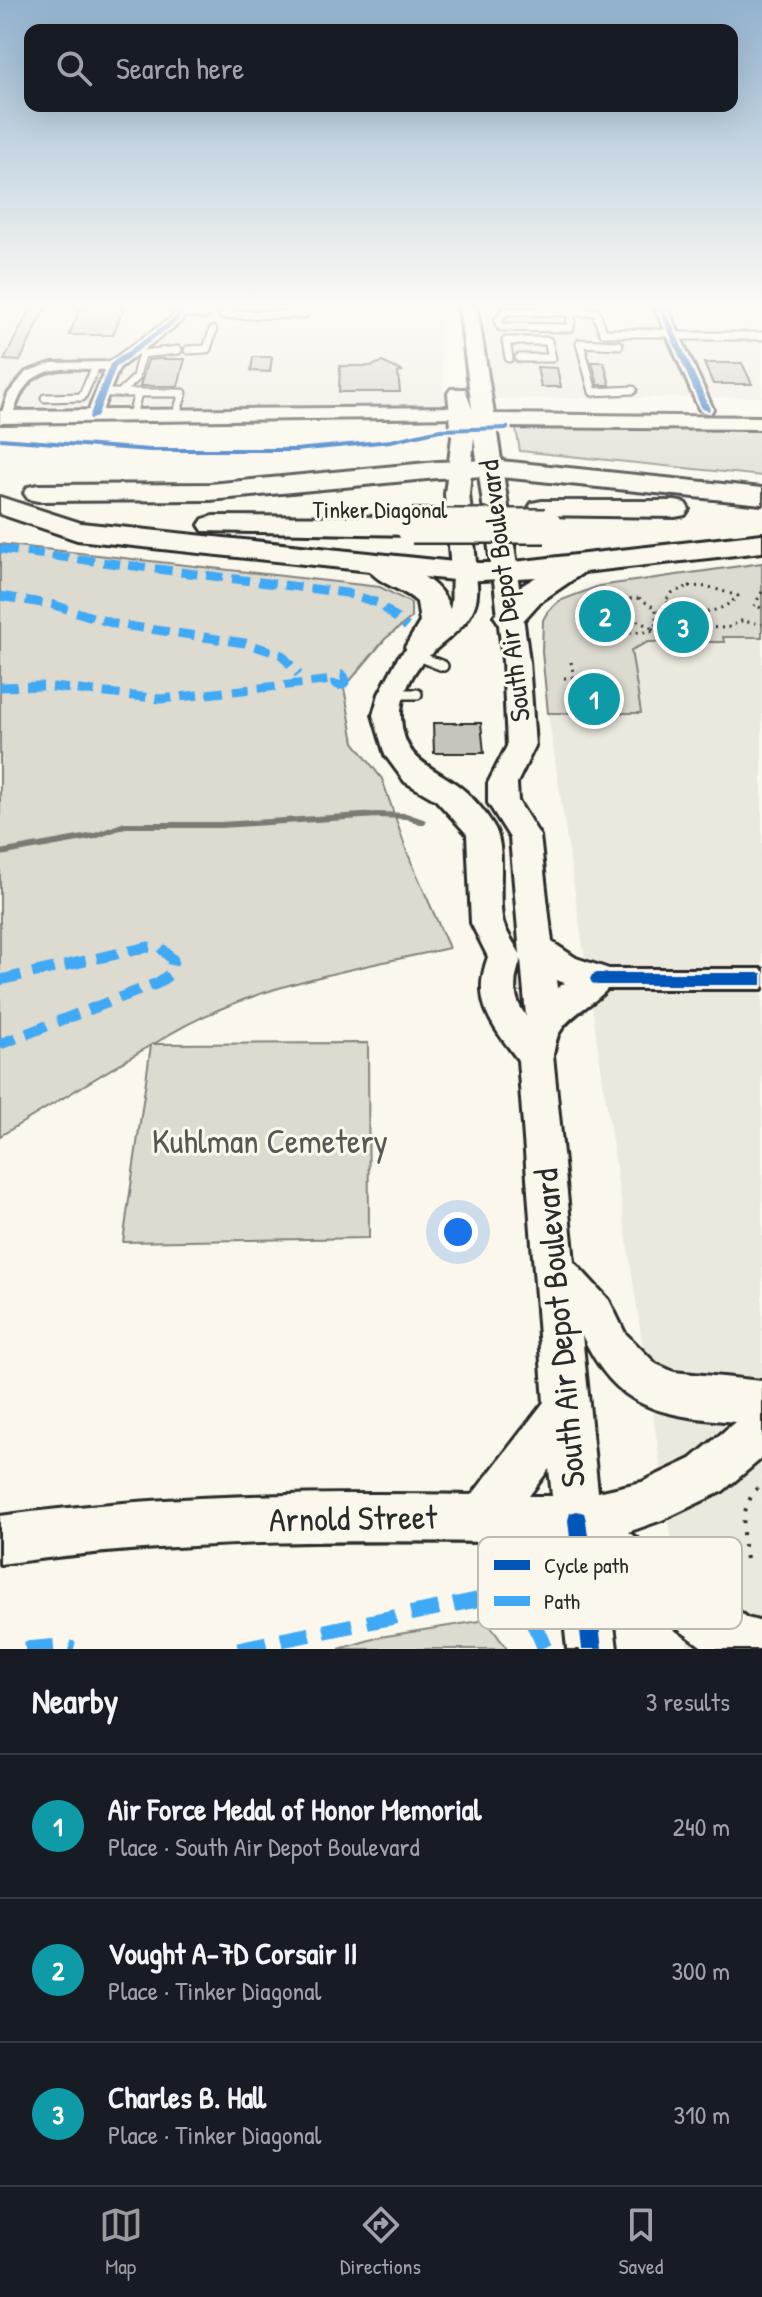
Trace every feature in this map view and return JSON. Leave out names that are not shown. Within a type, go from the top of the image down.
[{"type":"highway","points":[[38,493],[210,492],[491,468],[762,496]]},
{"type":"highway","name":"Tinker Diagonal","points":[[0,486],[169,507],[411,518]]},
{"type":"highway","points":[[0,505],[77,531],[464,572],[505,572],[762,543]]},
{"type":"highway","name":"Tinker Diagonal","points":[[0,505],[150,523],[544,518],[762,510]]},
{"type":"highway","name":"Tinker Diagonal","points":[[544,518],[762,526]]},
{"type":"highway","points":[[363,563],[407,579],[433,601],[436,622],[426,656]]},
{"type":"highway","points":[[510,616],[529,595],[549,581],[592,563]]},
{"type":"main road","name":"South Air Depot Boulevard","points":[[459,384],[475,414],[491,468],[521,717],[521,746],[502,783],[503,803],[525,836],[536,948],[554,1270],[579,1537]]},
{"type":"main road","name":"South Air Depot Boulevard","points":[[473,384],[475,414],[463,437],[457,494],[466,598],[462,612],[426,656],[399,676],[404,694],[387,715],[399,755],[415,775],[446,792],[482,832],[487,923],[505,957],[495,978],[495,991],[510,1020],[539,1039]]},
{"type":"main road","points":[[2,416],[762,410]]},
{"type":"main road","points":[[475,414],[503,422],[762,423]]},
{"type":"main road","points":[[446,792],[471,794],[502,783]]},
{"type":"main road","points":[[536,948],[565,971],[597,979]]},
{"type":"main road","points":[[539,1039],[567,1000],[597,979]]},
{"type":"main road","points":[[554,1270],[594,1315],[610,1348],[641,1379],[670,1394],[762,1403]]},
{"type":"main road","points":[[484,1517],[566,1410]]},
{"type":"main road","name":"Arnold Street","points":[[0,1540],[71,1530],[262,1519],[484,1517],[577,1520],[646,1504],[707,1475],[762,1429]]},
{"type":"main road","points":[[577,1520],[597,1537]]},
{"type":"main road","name":"South Air Depot Boulevard","points":[[590,1629],[592,1649]]},
{"type":"main road","points":[[719,1629],[736,1641],[762,1647]]},
{"type":"street","points":[[2,416],[21,384]]},
{"type":"street","points":[[93,417],[105,384]]},
{"type":"street","points":[[694,384],[706,409]]},
{"type":"street","points":[[597,979],[762,979]]},
{"type":"lane","points":[[45,398],[82,397],[88,384]]},
{"type":"lane","points":[[120,393],[128,384]]},
{"type":"lane","points":[[591,384],[593,392],[633,390]]},
{"type":"lane","points":[[101,393],[183,393],[176,415]]},
{"type":"lane","points":[[132,416],[138,393]]},
{"type":"path","points":[[665,629],[667,618],[680,612],[703,614],[731,604],[738,596],[722,589],[689,585],[672,592],[665,601],[680,612],[692,617],[702,627]]},
{"type":"path","points":[[762,592],[754,606],[762,608]]},
{"type":"path","points":[[639,598],[656,609],[654,629],[626,615],[623,607],[626,599],[639,598]]},
{"type":"path","points":[[612,622],[618,618],[617,609],[606,606],[594,609],[587,617],[592,623],[612,622],[622,632]]},
{"type":"path","points":[[680,612],[681,621]]},
{"type":"path","points":[[673,627],[675,622],[681,621],[693,627],[727,628],[741,621],[762,624]]},
{"type":"path","points":[[605,641],[613,633],[673,627],[684,633],[692,631],[693,627]]},
{"type":"path","points":[[665,629],[686,639],[700,635],[702,627]]},
{"type":"path","points":[[684,633],[692,657]]},
{"type":"path","points":[[571,662],[574,678]]},
{"type":"path","points":[[564,678],[611,680],[613,694]]},
{"type":"path","points":[[746,1559],[743,1520],[747,1502],[762,1483]]},
{"type":"shaded area","points":[[0,384],[444,384],[445,400],[441,405],[0,406]]},
{"type":"shaded area","points":[[484,384],[762,384],[762,397],[486,399]]},
{"type":"shaded area","points":[[722,637],[762,637],[762,1649],[688,1649],[685,1629],[742,1629],[742,1537],[671,1537],[548,713],[641,713],[631,650],[647,642],[723,642]]},
{"type":"green space","points":[[515,424],[762,424],[762,476],[520,451]]},
{"type":"green space","name":"Kuhlman Cemetery","points":[[0,544],[380,587],[411,603],[411,618],[385,639],[344,688],[354,742],[382,779],[407,852],[449,948],[335,973],[259,994],[187,1024],[154,1044],[368,1043],[369,1238],[123,1242],[151,1045],[0,1136]]},
{"type":"green space","points":[[762,563],[762,637],[723,637],[724,642],[648,642],[631,650],[641,713],[548,713],[542,652],[543,620],[559,601],[599,586]]},
{"type":"green space","points":[[478,1621],[478,1629],[493,1629],[507,1649],[339,1649],[380,1637]]},
{"type":"building","points":[[141,384],[179,384],[178,386]]},
{"type":"building","points":[[339,384],[399,384],[400,392],[339,392]]},
{"type":"building","points":[[540,384],[560,384],[561,387],[541,387]]},
{"type":"building","points":[[433,723],[481,723],[484,753],[434,753]]},
{"type":"waterway","points":[[0,853],[95,836],[125,825],[220,825],[378,815],[406,816],[423,822]]},
{"type":"marked path","points":[[0,549],[346,593],[378,603],[407,627]]},
{"type":"marked path","points":[[0,596],[54,605],[115,624],[245,643],[282,655],[299,675]]},
{"type":"marked path","points":[[340,674],[346,680],[340,686],[334,680],[340,674]]},
{"type":"marked path","points":[[0,687],[43,686],[161,699],[333,680]]},
{"type":"marked path","points":[[0,980],[148,947],[161,948],[173,960],[170,974],[158,983],[0,1044]]},
{"type":"marked path","points":[[238,1649],[478,1600]]},
{"type":"marked path","points":[[537,1629],[545,1649]]},
{"type":"marked path","points":[[25,1649],[61,1646],[74,1649]]},
{"type":"cycle path","points":[[93,417],[106,384]]},
{"type":"cycle path","points":[[695,384],[706,409]]},
{"type":"cycle path","points":[[0,439],[150,450],[295,450],[391,441],[440,430],[506,428]]},
{"type":"cycle path","points":[[597,979],[762,979]]},
{"type":"cycle path","points":[[577,1520],[579,1537]]},
{"type":"cycle path","points":[[590,1629],[592,1649]]},
{"type":"place","name":"Vought A-7D Corsair II","points":[[605,616]]},
{"type":"place","name":"Charles B. Hall","points":[[683,627]]},
{"type":"place","name":"Air Force Medal of Honor Memorial","points":[[594,699]]}]
